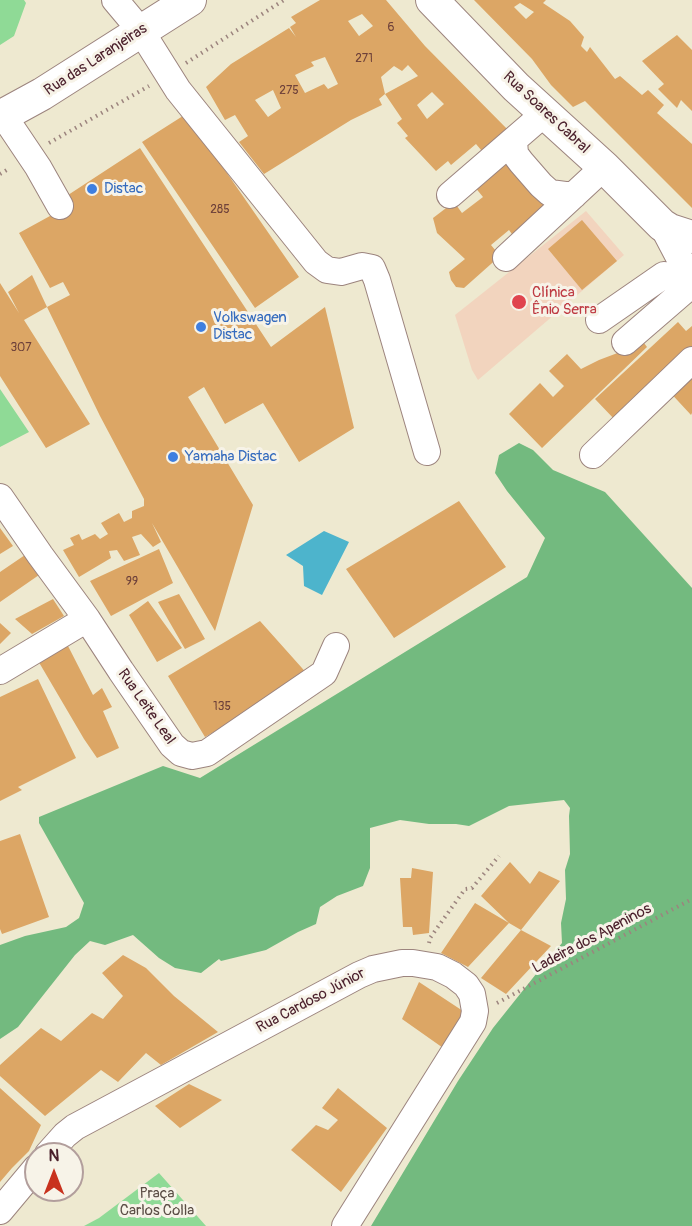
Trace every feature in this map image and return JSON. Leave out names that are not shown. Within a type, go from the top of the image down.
[{"type":"main road","name":"Rua das Laranjeiras","points":[[2,116],[42,94],[190,0]]},
{"type":"main road","name":"Rua Soares Cabral","points":[[432,0],[516,87],[678,232]]},
{"type":"street","points":[[115,0],[141,31],[178,90],[316,262],[327,270],[341,272],[362,266],[372,268],[427,452]]},
{"type":"street","points":[[450,195],[545,113]]},
{"type":"street","points":[[2,116],[38,167],[60,206]]},
{"type":"street","points":[[514,141],[515,154],[541,185],[550,193],[574,195]]},
{"type":"street","points":[[506,258],[604,167]]},
{"type":"street","name":"Rua Soares Cabral","points":[[678,232],[683,265],[692,271]]},
{"type":"street","points":[[599,320],[664,275],[692,283]]},
{"type":"street","points":[[625,342],[692,283]]},
{"type":"street","points":[[593,455],[692,360]]},
{"type":"street","name":"Rua Leite Leal","points":[[0,497],[87,619],[172,745],[182,753],[192,756],[207,753],[324,673],[336,646]]},
{"type":"street","points":[[0,671],[87,619]]},
{"type":"street","name":"Rua Cardoso Júnior","points":[[59,1142],[75,1127],[373,969],[391,964],[413,963],[436,967],[453,975],[466,985],[472,994],[475,1011],[473,1022],[345,1226]]},
{"type":"street","points":[[0,1211],[24,1182]]},
{"type":"path","points":[[0,174],[72,129],[145,89],[284,0]]},
{"type":"path","points":[[430,938],[465,890],[472,888],[499,856]]},
{"type":"path","name":"Ladeira dos Apeninos","points":[[504,1000],[692,899]]},
{"type":"shaded area","name":"Clínica Ênio Serra","points":[[586,211],[624,255],[478,380],[472,370],[455,315]]},
{"type":"green space","points":[[0,0],[24,0],[26,3],[14,36],[0,45]]},
{"type":"green space","points":[[0,389],[29,432],[0,447]]},
{"type":"green space","points":[[519,443],[533,450],[553,470],[605,492],[692,588],[692,1226],[371,1226],[458,1081],[493,1028],[562,943],[561,923],[566,899],[565,870],[570,854],[570,808],[564,800],[509,806],[469,826],[400,820],[370,828],[370,868],[363,886],[337,896],[320,907],[316,924],[266,950],[221,961],[219,959],[201,973],[175,968],[159,958],[133,935],[105,945],[90,941],[75,955],[18,1027],[0,1039],[0,945],[25,936],[66,927],[79,918],[84,903],[39,823],[39,817],[163,766],[200,778],[527,577],[545,538],[495,473],[499,455]]},
{"type":"green space","name":"Praça Carlos Colla","points":[[159,1173],[206,1226],[84,1226],[99,1218]]},
{"type":"water","points":[[324,531],[349,542],[322,595],[304,586],[303,566],[286,555]]},
{"type":"building","points":[[320,0],[386,0],[425,46],[513,135],[487,157],[476,144],[451,165],[448,161],[436,171],[405,138],[408,136],[397,123],[402,119],[385,94],[379,99],[382,105],[351,120],[264,174],[239,142],[248,136],[235,115],[225,120],[206,87],[231,64],[289,28],[296,37],[290,27],[296,23],[291,17]],"holes":[[[362,14],[373,26],[359,36],[348,21]],[[325,57],[338,84],[328,89],[324,84],[305,93],[295,75],[314,66],[311,62]],[[408,65],[418,76],[385,94],[381,77],[394,66],[402,71]],[[273,90],[281,108],[268,117],[255,100]],[[432,92],[444,104],[427,119],[417,105]]]},
{"type":"building","points":[[474,0],[546,0],[543,3],[570,21],[584,37],[581,46],[587,52],[590,47],[615,79],[620,76],[642,95],[648,90],[664,105],[657,113],[692,144],[692,208],[585,101],[573,107],[551,85],[532,59]],"holes":[[[520,3],[534,12],[526,19],[514,7]]]},
{"type":"building","points":[[677,35],[692,50],[692,111],[681,100],[677,108],[658,89],[664,84],[642,61]]},
{"type":"building","points":[[186,114],[299,277],[255,308],[142,142]]},
{"type":"building","points":[[140,148],[271,347],[325,307],[354,428],[299,462],[263,403],[225,424],[204,387],[188,397],[253,505],[215,631],[152,523],[161,542],[153,547],[141,534],[132,537],[140,555],[124,561],[117,550],[109,551],[111,558],[79,577],[63,550],[74,545],[70,538],[79,534],[82,540],[95,534],[100,539],[108,534],[101,523],[119,513],[124,522],[132,518],[132,511],[144,506],[144,499],[100,416],[47,307],[70,295],[63,282],[50,288],[19,233],[70,205],[65,197]]},
{"type":"building","points":[[503,161],[510,169],[515,166],[547,204],[543,206],[548,214],[517,241],[509,230],[491,245],[500,256],[464,288],[456,287],[449,272],[465,259],[437,233],[433,218],[454,202],[462,213],[483,197],[474,186]]},
{"type":"building","points":[[582,220],[617,261],[582,290],[548,249]]},
{"type":"building","points":[[32,275],[47,307],[24,320],[90,424],[46,448],[0,376],[0,283],[19,313],[8,292]]},
{"type":"building","points":[[678,322],[686,331],[692,326],[692,350],[616,421],[595,399]]},
{"type":"building","points":[[644,343],[647,347],[542,448],[509,414],[540,383],[553,397],[564,386],[549,371],[567,354],[581,369]]},
{"type":"building","points":[[692,364],[692,413],[691,415],[666,388]]},
{"type":"building","points":[[459,501],[506,567],[394,638],[346,569]]},
{"type":"building","points":[[0,528],[13,546],[0,554]]},
{"type":"building","points":[[159,549],[173,583],[111,616],[90,581]]},
{"type":"building","points":[[25,555],[39,575],[0,602],[0,572]]},
{"type":"building","points":[[179,594],[205,639],[185,649],[158,602]]},
{"type":"building","points":[[53,599],[64,616],[32,634],[15,619]]},
{"type":"building","points":[[148,601],[182,648],[157,662],[129,615]]},
{"type":"building","points":[[260,621],[310,677],[205,737],[168,676]]},
{"type":"building","points":[[0,623],[11,633],[0,644]]},
{"type":"building","points":[[67,644],[93,695],[102,688],[112,707],[103,711],[119,748],[97,758],[37,659]]},
{"type":"building","points":[[38,679],[76,758],[18,787],[22,790],[0,801],[0,697]]},
{"type":"building","points":[[20,834],[49,917],[2,934],[0,929],[0,841]]},
{"type":"building","points":[[510,862],[530,884],[539,871],[560,881],[521,930],[509,923],[481,896]]},
{"type":"building","points":[[412,868],[433,872],[429,933],[413,935],[412,927],[403,927],[400,878],[411,878]]},
{"type":"building","points":[[475,903],[509,923],[468,967],[441,953]]},
{"type":"building","points":[[521,930],[551,946],[506,994],[481,978]]},
{"type":"building","points":[[123,955],[146,968],[174,996],[218,1032],[161,1065],[146,1053],[118,1082],[101,1070],[45,1116],[0,1076],[0,1065],[41,1028],[61,1041],[92,1013],[103,1019],[123,996],[102,973]]},
{"type":"building","points":[[419,982],[466,1013],[446,1050],[402,1019]]},
{"type":"building","points":[[189,1084],[222,1100],[180,1128],[155,1106]]},
{"type":"building","points":[[0,1088],[41,1125],[33,1142],[24,1142],[24,1156],[0,1182]]},
{"type":"building","points":[[338,1088],[387,1128],[341,1192],[291,1150],[316,1125],[328,1130],[338,1120],[322,1108]]},
{"type":"place","name":"Distac","points":[[92,189]]},
{"type":"place","name":"Clínica Ênio Serra","points":[[519,302]]},
{"type":"place","name":"Volkswagen Distac","points":[[201,327]]},
{"type":"place","name":"Yamaha Distac","points":[[173,457]]}]
